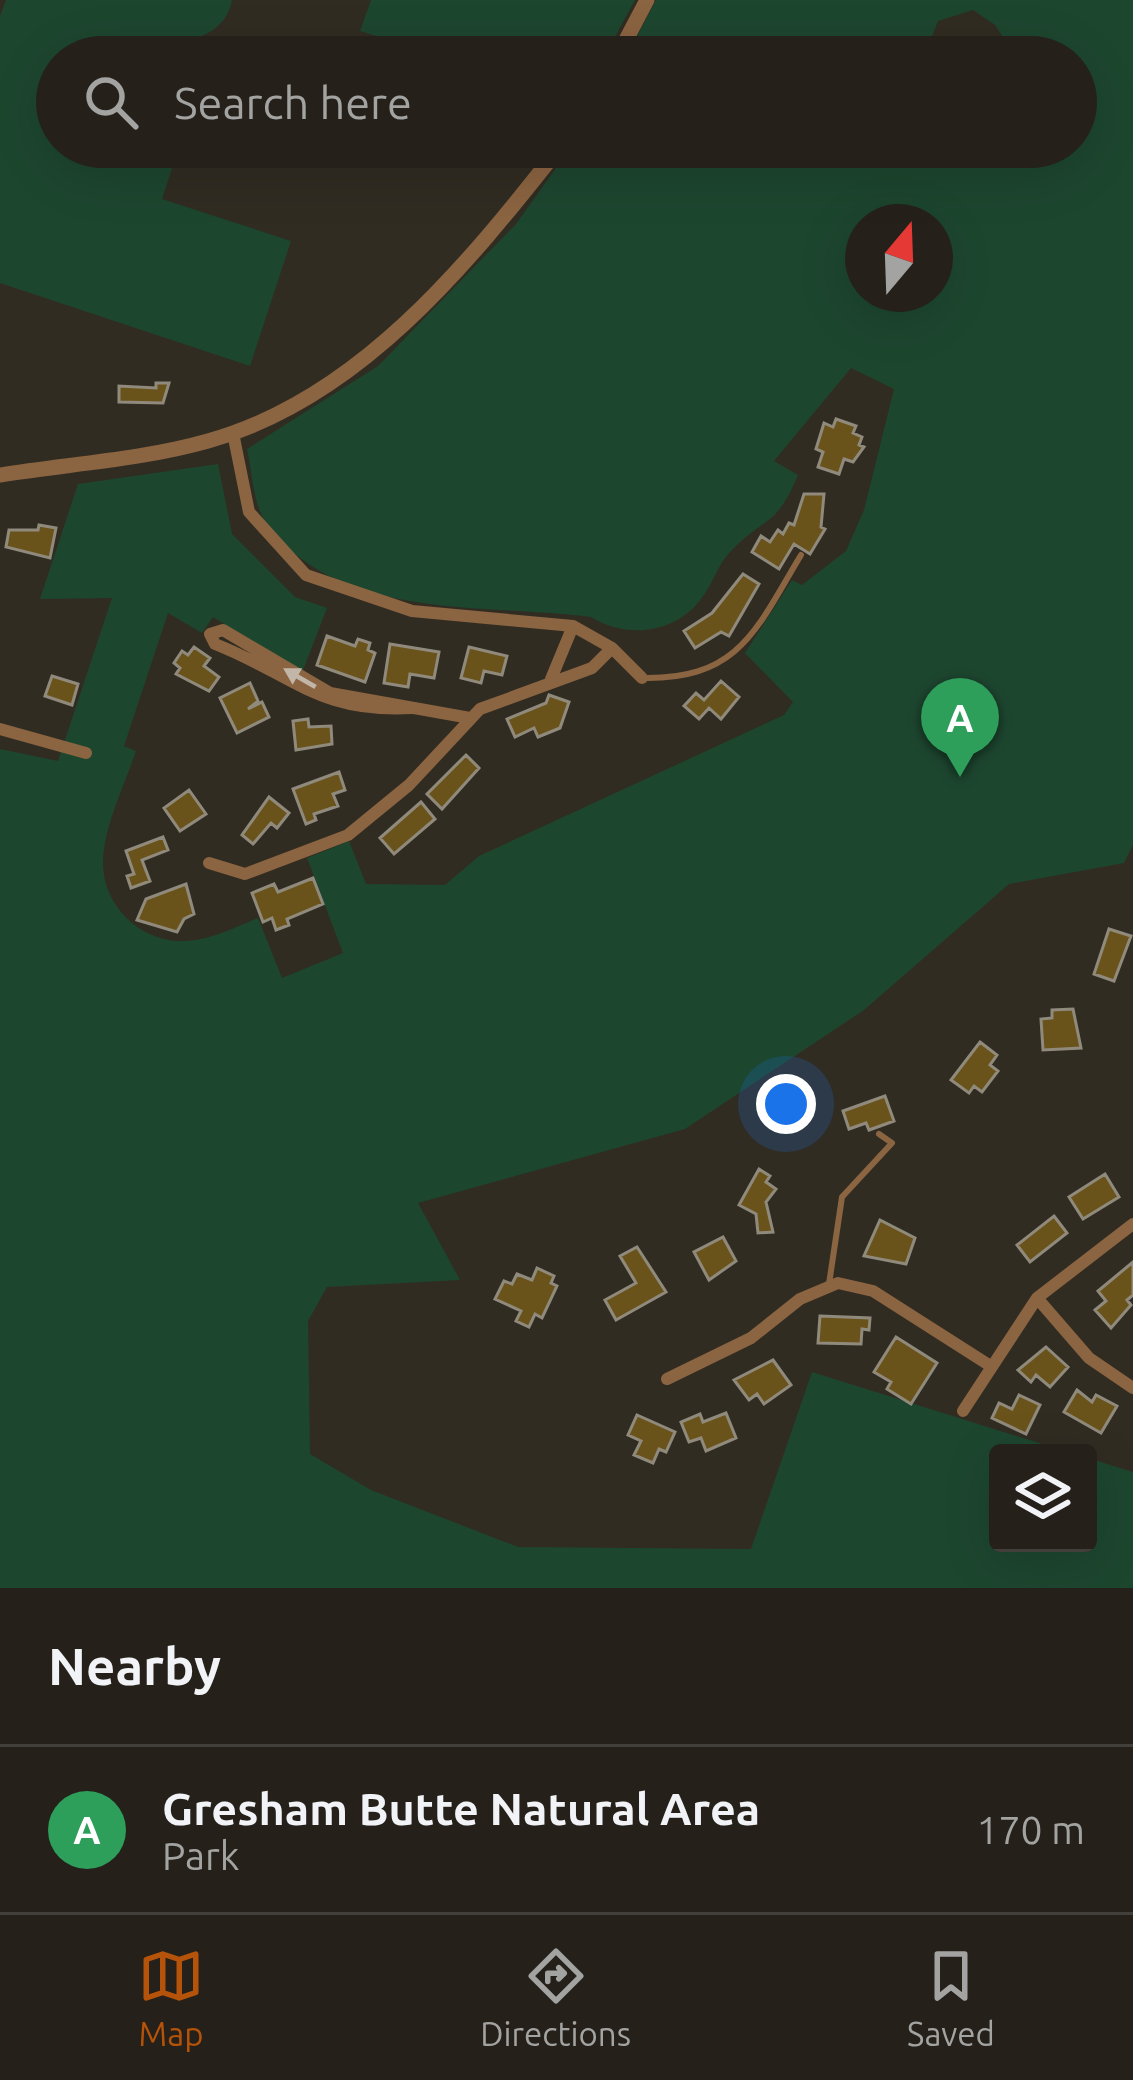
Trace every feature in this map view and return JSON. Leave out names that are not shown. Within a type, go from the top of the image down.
[{"type":"street","points":[[628,36],[647,0]]},
{"type":"street","points":[[0,475],[171,450],[233,433],[322,388],[375,350],[423,306],[542,168]]},
{"type":"street","points":[[233,433],[254,521],[316,581],[412,611],[573,626],[612,648],[641,678]]},
{"type":"street","points":[[550,679],[573,626]]},
{"type":"street","points":[[412,708],[363,708],[322,699],[215,644],[210,634],[223,630],[330,693],[470,718]]},
{"type":"street","points":[[209,863],[244,874],[348,836],[424,771],[470,718],[491,702],[592,668],[612,648]]},
{"type":"street","points":[[0,729],[86,753]]},
{"type":"street","points":[[963,1411],[1037,1298],[1133,1224]]},
{"type":"street","points":[[667,1379],[752,1338],[800,1299],[829,1284],[873,1291],[989,1365]]},
{"type":"street","points":[[1037,1298],[1089,1358],[1133,1388]]},
{"type":"lane","points":[[641,678],[689,676],[727,662],[765,614],[801,555]]},
{"type":"lane","points":[[829,1284],[842,1197],[892,1143],[879,1134]]},
{"type":"green space","points":[[6,0],[232,0],[218,26],[201,36],[36,36],[36,168],[172,168],[162,199],[291,241],[250,366],[0,283],[0,16]]},
{"type":"green space","points":[[371,0],[635,0],[615,36],[376,36],[360,31]]},
{"type":"green space","points":[[656,0],[1133,0],[1133,845],[1124,863],[1009,884],[864,1010],[685,1129],[418,1203],[460,1280],[327,1287],[308,1321],[310,1454],[371,1490],[518,1547],[751,1549],[812,1372],[1042,1444],[989,1444],[989,1552],[1097,1552],[1097,1461],[1133,1472],[1133,1588],[0,1588],[0,749],[58,761],[112,598],[40,599],[78,484],[218,464],[232,534],[295,597],[327,608],[302,673],[213,617],[202,633],[168,613],[124,746],[136,751],[105,846],[109,892],[140,929],[170,940],[214,936],[258,918],[282,978],[343,953],[307,858],[349,841],[366,884],[445,885],[479,856],[784,715],[793,702],[745,653],[792,580],[802,585],[846,551],[864,510],[894,389],[851,368],[774,461],[798,475],[783,504],[726,556],[690,611],[649,629],[619,628],[591,617],[414,602],[330,577],[295,554],[265,521],[255,496],[247,449],[378,366],[516,224],[556,168],[1097,168],[1097,36],[1002,36],[973,10],[938,21],[932,36],[637,36]]},
{"type":"building","points":[[156,383],[169,383],[163,403],[119,402],[119,386],[156,388]]},
{"type":"building","points":[[836,419],[856,426],[853,433],[862,437],[859,445],[864,447],[853,462],[844,459],[839,474],[818,467],[823,452],[816,449],[824,423],[833,427]]},
{"type":"building","points":[[804,494],[824,494],[821,527],[825,529],[810,554],[794,544],[779,569],[752,552],[761,536],[770,542],[778,530],[783,534],[789,523],[794,525]]},
{"type":"building","points":[[39,525],[56,528],[50,558],[6,547],[9,530],[38,530]]},
{"type":"building","points":[[743,574],[759,584],[729,636],[721,632],[695,648],[684,631],[712,613]]},
{"type":"building","points":[[327,636],[355,646],[358,639],[370,643],[368,650],[375,653],[365,682],[317,665]]},
{"type":"building","points":[[390,644],[439,652],[434,678],[410,674],[408,687],[384,683]]},
{"type":"building","points":[[194,647],[210,658],[204,666],[219,677],[209,691],[176,674],[180,668],[174,663],[182,651],[188,655]]},
{"type":"building","points":[[469,647],[507,656],[502,675],[484,671],[481,683],[461,678]]},
{"type":"building","points":[[52,676],[78,684],[72,705],[45,696]]},
{"type":"building","points":[[721,681],[739,697],[721,719],[709,708],[699,719],[684,706],[696,693],[704,700]]},
{"type":"building","points":[[250,683],[258,701],[248,709],[262,702],[269,717],[237,733],[220,698]]},
{"type":"building","points":[[549,695],[569,702],[560,728],[538,737],[534,728],[515,737],[507,719],[546,703]]},
{"type":"building","points":[[308,719],[309,727],[331,726],[332,744],[296,750],[293,721]]},
{"type":"building","points":[[466,755],[479,768],[442,809],[427,794]]},
{"type":"building","points":[[339,772],[345,790],[333,794],[338,806],[314,814],[316,820],[306,824],[293,789]]},
{"type":"building","points":[[189,790],[206,814],[180,831],[164,808]]},
{"type":"building","points":[[269,797],[289,813],[277,828],[271,823],[253,844],[242,835]]},
{"type":"building","points":[[421,802],[435,819],[394,854],[380,838]]},
{"type":"building","points":[[163,837],[168,850],[142,860],[150,881],[131,888],[127,876],[134,874],[126,851]]},
{"type":"building","points":[[313,878],[323,904],[287,919],[289,925],[276,930],[272,918],[263,922],[252,893],[274,884],[278,892]]},
{"type":"building","points":[[186,884],[194,914],[184,919],[177,932],[137,920],[146,899]]},
{"type":"building","points":[[1109,929],[1131,936],[1114,981],[1094,974]]},
{"type":"building","points":[[1073,1009],[1081,1048],[1043,1050],[1041,1019],[1052,1018],[1052,1010]]},
{"type":"building","points":[[980,1042],[997,1055],[990,1065],[998,1071],[982,1092],[974,1086],[969,1093],[951,1080]]},
{"type":"building","points":[[885,1096],[894,1121],[869,1130],[866,1123],[849,1129],[843,1111]]},
{"type":"building","points":[[759,1169],[770,1176],[766,1182],[776,1189],[766,1202],[773,1232],[758,1233],[756,1214],[739,1205]]},
{"type":"building","points":[[1105,1174],[1119,1197],[1083,1219],[1069,1197]]},
{"type":"building","points":[[1054,1216],[1067,1233],[1030,1262],[1017,1245]]},
{"type":"building","points":[[880,1220],[915,1238],[906,1264],[864,1256]]},
{"type":"building","points":[[723,1237],[736,1261],[709,1280],[694,1252]]},
{"type":"building","points":[[637,1247],[666,1292],[616,1320],[605,1300],[636,1283],[620,1256]]},
{"type":"building","points":[[1133,1262],[1133,1295],[1127,1300],[1131,1305],[1111,1328],[1095,1310],[1106,1301],[1098,1291]]},
{"type":"building","points":[[537,1268],[554,1276],[551,1283],[557,1286],[542,1318],[535,1314],[529,1327],[516,1321],[521,1311],[495,1299],[504,1281],[512,1284],[517,1274],[532,1280]]},
{"type":"building","points":[[820,1316],[870,1318],[869,1330],[862,1329],[861,1344],[818,1343]]},
{"type":"building","points":[[896,1337],[937,1363],[911,1404],[887,1389],[891,1382],[874,1372]]},
{"type":"building","points":[[1046,1347],[1068,1367],[1050,1387],[1036,1375],[1031,1382],[1018,1370]]},
{"type":"building","points":[[773,1360],[791,1385],[764,1404],[757,1394],[749,1400],[734,1380]]},
{"type":"building","points":[[1077,1390],[1092,1402],[1096,1395],[1117,1406],[1101,1433],[1064,1412]]},
{"type":"building","points":[[1019,1395],[1040,1405],[1026,1434],[992,1418],[999,1403],[1012,1409]]},
{"type":"building","points":[[726,1413],[736,1438],[706,1451],[701,1438],[689,1442],[681,1422],[700,1414],[703,1422]]},
{"type":"building","points":[[637,1415],[675,1432],[666,1452],[659,1449],[653,1463],[634,1455],[641,1441],[628,1435]]},
{"type":"place","name":"Gresham Butte Natural Area","points":[[960,777]]}]
